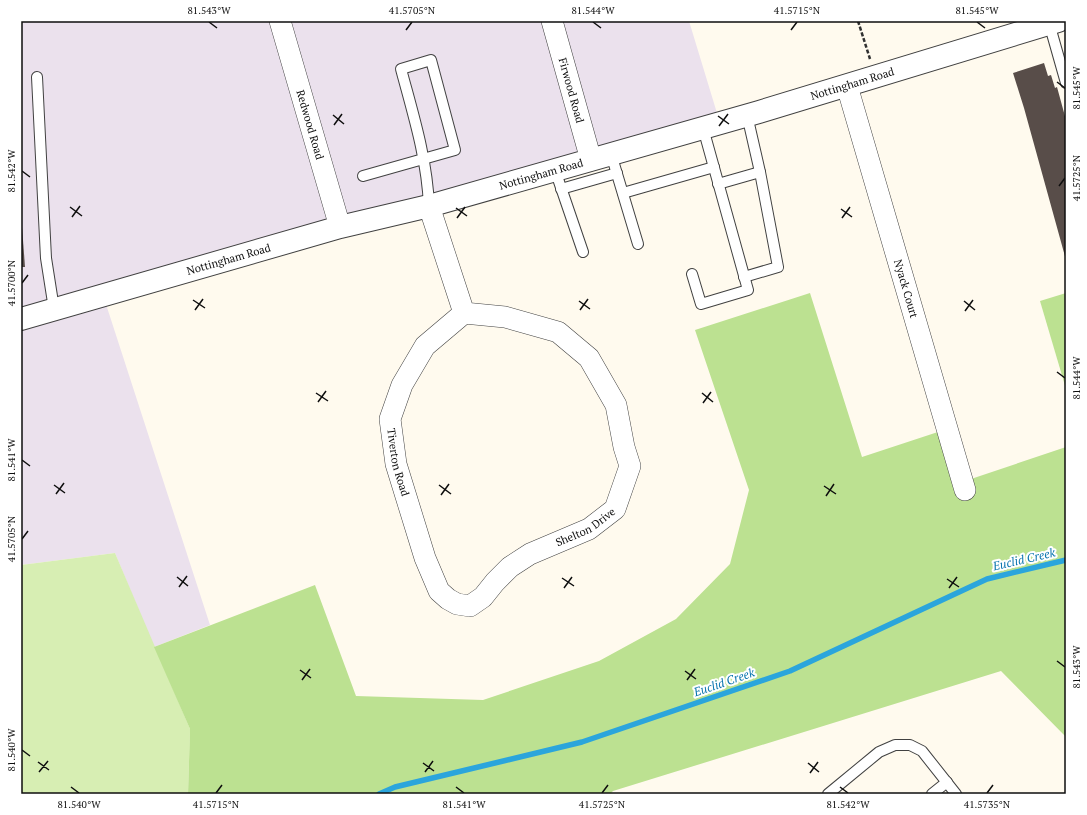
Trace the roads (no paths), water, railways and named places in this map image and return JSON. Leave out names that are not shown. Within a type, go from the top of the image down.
[{"type":"street","name":"Redwood Road","points":[[280,21],[340,227]]},
{"type":"street","name":"Firwood Road","points":[[552,21],[607,162]]},
{"type":"street","name":"Nottingham Road","points":[[21,319],[340,227],[558,179],[703,128],[847,86],[1054,22]]},
{"type":"street","name":"Nyack Court","points":[[847,86],[965,490]]},
{"type":"street","points":[[430,206],[464,313]]},
{"type":"street","name":"Shelton Drive","points":[[464,313],[505,317],[558,332],[589,358],[616,405],[624,447],[630,466],[615,509],[589,529],[530,554],[510,567],[483,597],[470,606]]},
{"type":"street","name":"Tiverton Road","points":[[464,313],[425,346],[402,384],[390,418],[396,464],[425,558],[439,591],[448,599],[457,604],[470,606]]},
{"type":"lane","points":[[1054,22],[1066,83]]},
{"type":"lane","points":[[363,176],[424,159],[455,150],[431,60],[401,69],[424,159],[430,206]]},
{"type":"lane","points":[[36,77],[46,258],[54,309]]},
{"type":"lane","points":[[744,277],[778,267],[760,172],[747,115]]},
{"type":"lane","points":[[692,274],[701,304],[748,290],[703,128]]},
{"type":"lane","points":[[583,252],[558,179],[607,162],[623,193],[638,244]]},
{"type":"lane","points":[[623,193],[714,167]]},
{"type":"lane","points":[[718,184],[760,172]]},
{"type":"lane","points":[[828,794],[879,752],[895,745],[910,745],[922,751],[956,794]]},
{"type":"lane","points":[[932,794],[946,782]]},
{"type":"waterway","name":"Euclid Creek","points":[[379,794],[395,787],[582,742],[790,671],[987,579],[1066,560]]}]
